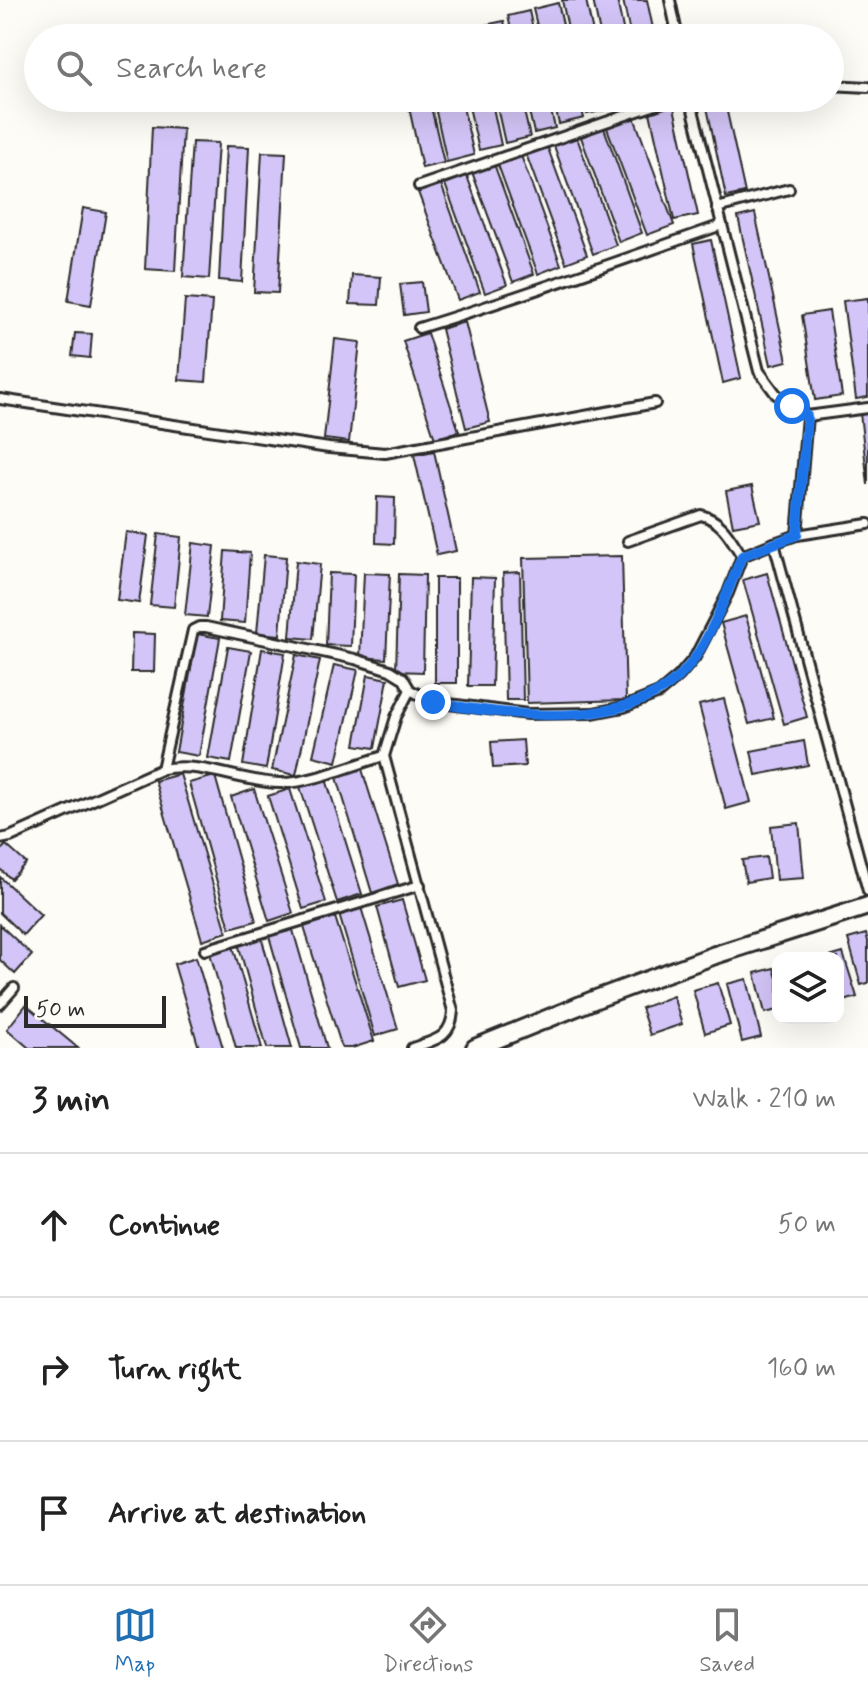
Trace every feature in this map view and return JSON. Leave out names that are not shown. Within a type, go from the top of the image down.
[{"type":"street","points":[[475,1048],[715,955],[868,906]]},
{"type":"lane","points":[[670,0],[675,24]]},
{"type":"lane","points":[[844,86],[868,87]]},
{"type":"lane","points":[[419,186],[635,112]]},
{"type":"lane","points":[[693,112],[759,371],[776,394],[807,416],[868,408]]},
{"type":"lane","points":[[717,208],[789,189]]},
{"type":"lane","points":[[419,328],[495,305],[722,225]]},
{"type":"lane","points":[[0,399],[329,448],[385,453],[655,403]]},
{"type":"lane","points":[[797,535],[807,416]]},
{"type":"lane","points":[[628,541],[701,515],[712,518],[723,527],[742,556]]},
{"type":"lane","points":[[162,769],[193,630],[199,627],[355,659],[390,670],[403,678],[410,690],[433,702],[528,714],[593,713],[624,707],[659,693],[679,676],[695,657],[728,593],[742,556],[797,535],[868,524]]},
{"type":"lane","points":[[774,543],[868,891]]},
{"type":"lane","points":[[410,690],[396,717],[384,756],[453,1011],[452,1023],[441,1038],[412,1048]]},
{"type":"lane","points":[[0,839],[162,769],[195,767],[282,783],[301,781],[384,756]]},
{"type":"lane","points":[[205,950],[420,885]]},
{"type":"lane","points":[[0,1004],[14,988]]},
{"type":"building","points":[[562,0],[586,0],[591,24],[567,24]]},
{"type":"building","points":[[593,0],[617,0],[622,24],[598,24]]},
{"type":"building","points":[[623,0],[647,0],[652,24],[628,24]]},
{"type":"building","points":[[558,3],[563,24],[537,24],[533,9]]},
{"type":"building","points":[[529,11],[532,24],[510,24],[508,16]]},
{"type":"building","points":[[410,112],[432,112],[444,163],[422,168]]},
{"type":"building","points":[[436,112],[464,112],[474,155],[447,162]]},
{"type":"building","points":[[470,112],[494,112],[501,145],[479,150]]},
{"type":"building","points":[[498,112],[524,112],[530,137],[505,143]]},
{"type":"building","points":[[529,112],[551,112],[555,128],[534,133]]},
{"type":"building","points":[[556,112],[582,112],[584,118],[559,124]]},
{"type":"building","points":[[650,112],[675,112],[698,215],[674,220]]},
{"type":"building","points":[[708,112],[727,112],[745,193],[726,197]]},
{"type":"building","points":[[634,117],[674,225],[647,235],[607,128]]},
{"type":"building","points":[[152,127],[183,129],[175,271],[145,269]]},
{"type":"building","points":[[604,128],[642,233],[619,242],[581,137]]},
{"type":"building","points":[[576,135],[616,245],[593,254],[553,143]]},
{"type":"building","points":[[192,142],[218,143],[209,279],[183,277]]},
{"type":"building","points":[[546,143],[587,255],[566,263],[525,151]]},
{"type":"building","points":[[226,146],[249,147],[242,282],[219,280]]},
{"type":"building","points":[[262,152],[286,153],[278,293],[254,292]]},
{"type":"building","points":[[520,153],[561,265],[538,274],[497,162]]},
{"type":"building","points":[[494,164],[534,274],[513,282],[472,172]]},
{"type":"building","points":[[467,176],[507,285],[485,293],[445,184]]},
{"type":"building","points":[[441,184],[480,292],[458,300],[418,192]]},
{"type":"building","points":[[83,208],[106,212],[91,305],[68,301]]},
{"type":"building","points":[[755,213],[787,361],[771,365],[738,217]]},
{"type":"building","points":[[711,240],[741,378],[723,383],[693,244]]},
{"type":"building","points":[[352,275],[381,277],[379,305],[350,304]]},
{"type":"building","points":[[422,282],[426,312],[404,315],[400,284]]},
{"type":"building","points":[[868,298],[868,397],[856,399],[843,301]]},
{"type":"building","points":[[185,299],[212,301],[206,382],[179,380]]},
{"type":"building","points":[[829,311],[842,396],[815,400],[802,315]]},
{"type":"building","points":[[465,322],[490,422],[466,428],[441,329]]},
{"type":"building","points":[[75,333],[92,334],[90,358],[72,356]]},
{"type":"building","points":[[427,333],[459,431],[435,439],[403,341]]},
{"type":"building","points":[[335,339],[360,342],[349,442],[324,439]]},
{"type":"building","points":[[868,412],[868,485],[860,413]]},
{"type":"building","points":[[434,451],[456,551],[437,555],[414,455]]},
{"type":"building","points":[[752,486],[760,521],[733,526],[726,491]]},
{"type":"building","points":[[377,497],[395,498],[394,544],[376,543]]},
{"type":"building","points":[[126,532],[148,535],[139,603],[117,600]]},
{"type":"building","points":[[158,534],[181,537],[174,607],[150,605]]},
{"type":"building","points":[[193,543],[215,546],[207,617],[185,615]]},
{"type":"building","points":[[225,551],[250,553],[245,623],[220,621]]},
{"type":"building","points":[[264,555],[286,557],[280,635],[257,633]]},
{"type":"building","points":[[622,556],[626,700],[527,703],[523,558]]},
{"type":"building","points":[[296,561],[320,564],[313,639],[290,637]]},
{"type":"building","points":[[520,572],[523,700],[506,700],[503,573]]},
{"type":"building","points":[[329,573],[354,574],[351,646],[326,645]]},
{"type":"building","points":[[364,573],[390,574],[386,659],[360,657]]},
{"type":"building","points":[[767,573],[807,717],[784,724],[743,580]]},
{"type":"building","points":[[399,574],[425,575],[423,672],[396,671]]},
{"type":"building","points":[[471,577],[495,578],[492,686],[468,686]]},
{"type":"building","points":[[435,578],[457,578],[457,683],[435,683]]},
{"type":"building","points":[[746,616],[774,718],[749,724],[721,623]]},
{"type":"building","points":[[132,633],[155,634],[154,672],[131,672]]},
{"type":"building","points":[[197,634],[220,638],[199,756],[176,752]]},
{"type":"building","points":[[228,647],[251,651],[231,762],[208,758]]},
{"type":"building","points":[[262,649],[285,653],[266,769],[243,765]]},
{"type":"building","points":[[296,655],[320,660],[296,775],[272,770]]},
{"type":"building","points":[[334,665],[358,670],[337,762],[313,756]]},
{"type":"building","points":[[368,675],[388,679],[375,748],[355,745]]},
{"type":"building","points":[[724,699],[751,802],[726,809],[699,705]]},
{"type":"building","points":[[523,740],[525,766],[493,768],[491,742]]},
{"type":"building","points":[[804,741],[808,765],[756,775],[751,751]]},
{"type":"building","points":[[361,766],[398,884],[372,893],[336,774]]},
{"type":"building","points":[[180,774],[227,932],[202,940],[155,781]]},
{"type":"building","points":[[215,776],[256,921],[230,928],[189,783]]},
{"type":"building","points":[[326,779],[362,894],[337,902],[300,787]]},
{"type":"building","points":[[254,789],[293,913],[269,921],[231,797]]},
{"type":"building","points":[[290,789],[326,902],[303,909],[268,796]]},
{"type":"building","points":[[799,823],[804,878],[776,880],[771,826]]},
{"type":"building","points":[[6,845],[26,863],[11,879],[0,869],[0,851]]},
{"type":"building","points":[[766,857],[769,878],[746,882],[742,860]]},
{"type":"building","points":[[0,877],[41,915],[23,935],[0,913]]},
{"type":"building","points":[[402,900],[425,980],[399,987],[377,907]]},
{"type":"building","points":[[360,904],[398,1029],[375,1036],[338,911]]},
{"type":"building","points":[[335,917],[374,1041],[352,1048],[342,1048],[304,927]]},
{"type":"building","points":[[0,925],[32,955],[15,974],[0,960]]},
{"type":"building","points":[[293,930],[327,1048],[301,1048],[269,936]]},
{"type":"building","points":[[866,934],[868,983],[861,985],[848,939]]},
{"type":"building","points":[[261,936],[292,1048],[267,1048],[238,943]]},
{"type":"building","points":[[233,946],[262,1048],[236,1048],[210,953]]},
{"type":"building","points":[[844,956],[857,997],[844,1001]]},
{"type":"building","points":[[196,957],[223,1048],[199,1048],[174,964]]},
{"type":"building","points":[[772,969],[772,1011],[765,1013],[755,973]]},
{"type":"building","points":[[747,979],[761,1037],[742,1042],[727,984]]},
{"type":"building","points":[[718,983],[730,1025],[705,1033],[693,990]]},
{"type":"building","points":[[673,996],[682,1024],[650,1035],[641,1008]]},
{"type":"building","points":[[26,1005],[78,1048],[29,1048],[7,1029]]},
{"type":"route","points":[[433,702],[528,714],[593,713],[624,707],[659,693],[695,657],[728,593],[742,556],[797,535],[807,416],[792,406]]}]
